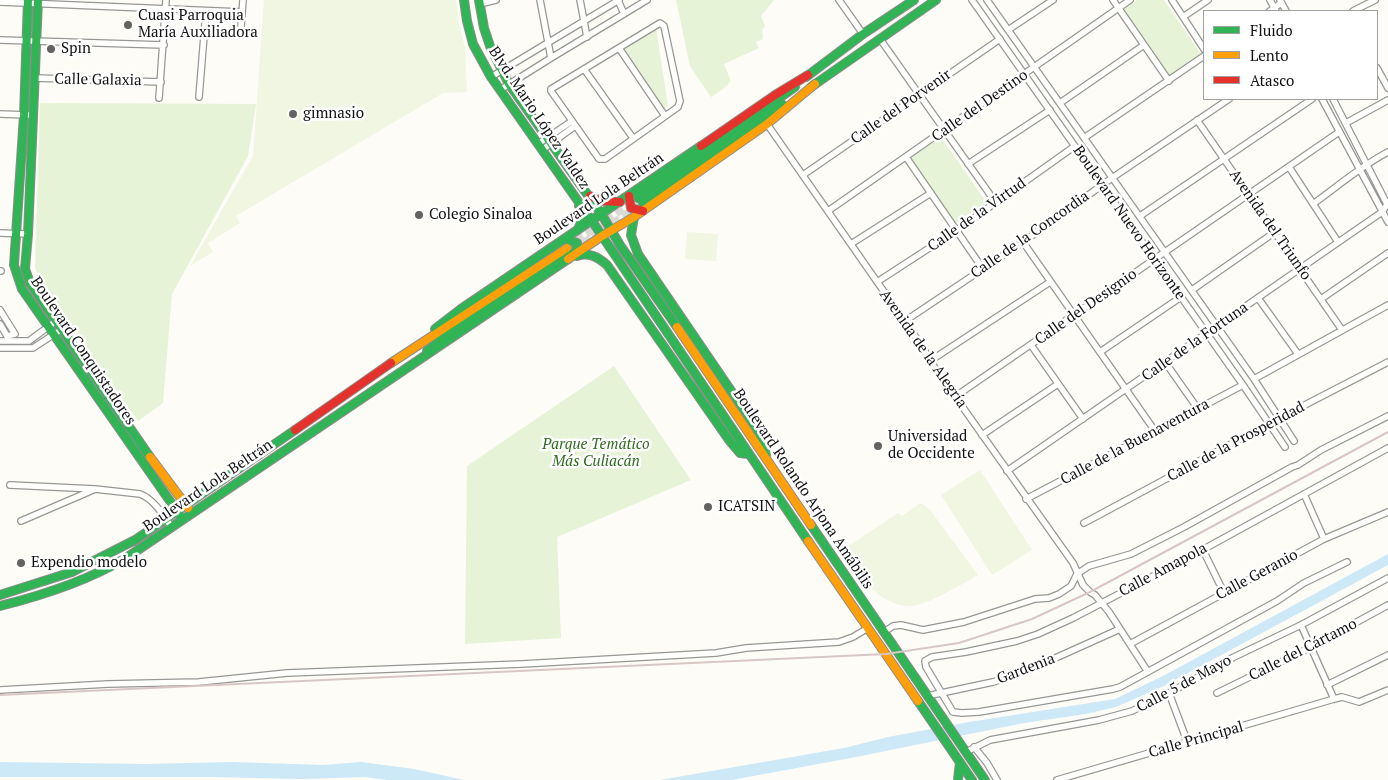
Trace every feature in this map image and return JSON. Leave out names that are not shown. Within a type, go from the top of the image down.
[{"type":"main road","name":"Blvd. Mario López Valdez","points":[[464,0],[473,44],[491,77],[592,220]]},
{"type":"main road","name":"Boulevard Lola Beltrán","points":[[408,351],[634,217],[641,204],[782,98],[808,75],[863,34],[914,0]]},
{"type":"main road","name":"Boulevard Lola Beltrán","points":[[641,204],[936,0]]},
{"type":"main road","name":"Boulevard Conquistadores","points":[[28,2],[24,115],[14,265],[18,281],[183,520]]},
{"type":"main road","name":"Boulevard Conquistadores","points":[[38,2],[26,276],[148,454],[192,514]]},
{"type":"main road","name":"Blvd. Mario López Valdez","points":[[479,2],[490,46],[509,84],[601,214]]},
{"type":"main road","name":"Boulevard Lola Beltrán","points":[[0,595],[90,564],[135,540],[408,351],[461,309],[775,95],[808,75]]},
{"type":"main road","name":"Boulevard Lola Beltrán","points":[[641,204],[767,124],[815,84]]},
{"type":"main road","points":[[588,196],[602,201],[622,201]]},
{"type":"main road","points":[[629,196],[628,203],[631,208],[641,204]]},
{"type":"main road","points":[[577,200],[582,221],[578,230]]},
{"type":"main road","name":"Boulevard Rolando Arjona Amábilis","points":[[601,214],[610,231],[985,780]]},
{"type":"main road","points":[[634,217],[631,235],[638,254],[755,426],[763,440],[767,459]]},
{"type":"main road","name":"Boulevard Rolando Arjona Amábilis","points":[[592,220],[748,454],[972,780]]},
{"type":"main road","points":[[565,239],[577,243],[570,254]]},
{"type":"main road","name":"Boulevard Lola Beltrán","points":[[0,606],[51,591],[94,575],[122,560],[172,528],[416,361],[434,351],[570,254]]},
{"type":"main road","points":[[570,254],[587,254],[598,257],[608,265],[729,440],[740,453],[748,454]]},
{"type":"main road","points":[[958,780],[960,762]]},
{"type":"street","points":[[159,98],[166,0]]},
{"type":"street","points":[[241,28],[243,0]]},
{"type":"street","points":[[479,2],[496,0]]},
{"type":"street","points":[[540,0],[551,58]]},
{"type":"street","points":[[580,0],[587,37]]},
{"type":"street","points":[[491,77],[618,0],[624,14]]},
{"type":"street","points":[[500,90],[647,0]]},
{"type":"street","points":[[839,0],[863,34]]},
{"type":"street","name":"Boulevard Nuevo Horizonte","points":[[972,0],[1285,447]]},
{"type":"street","name":"Boulevard Nuevo Horizonte","points":[[987,0],[1254,378],[1294,441]]},
{"type":"street","points":[[1008,30],[1053,0]]},
{"type":"street","points":[[1113,0],[1169,81]]},
{"type":"street","name":"Calle del Destino","points":[[828,211],[1130,0]]},
{"type":"street","points":[[1172,0],[1203,47]]},
{"type":"street","points":[[1183,17],[1208,0]]},
{"type":"street","points":[[1271,0],[1273,10]]},
{"type":"street","points":[[1356,10],[1375,0]]},
{"type":"street","points":[[0,2],[38,2],[242,12]]},
{"type":"street","points":[[1273,10],[1280,2]]},
{"type":"street","points":[[983,15],[993,8]]},
{"type":"street","points":[[199,97],[206,11]]},
{"type":"street","points":[[660,23],[664,26],[680,102],[676,109],[605,159],[599,159],[551,90],[619,48],[657,24],[660,23]]},
{"type":"street","points":[[0,40],[164,44]]},
{"type":"street","points":[[880,40],[996,203]]},
{"type":"street","name":"Calle del Porvenir","points":[[803,175],[1000,40]]},
{"type":"street","points":[[1060,103],[1144,45]]},
{"type":"street","points":[[619,48],[665,116]]},
{"type":"street","points":[[1084,138],[1203,57]]},
{"type":"street","points":[[584,69],[633,138]]},
{"type":"street","points":[[1378,70],[1388,88]]},
{"type":"street","name":"Calle Galaxia","points":[[35,78],[161,82]]},
{"type":"street","name":"Calle de la Concordia","points":[[905,321],[1023,242],[1112,178],[1228,100]]},
{"type":"street","points":[[1140,216],[1311,100]]},
{"type":"street","points":[[1323,100],[1388,222]]},
{"type":"street","points":[[1333,100],[1388,204],[1382,212]]},
{"type":"street","points":[[1346,123],[1388,100]]},
{"type":"street","points":[[968,164],[1050,110]]},
{"type":"street","points":[[0,114],[34,116]]},
{"type":"street","name":"Avenida del Triunfo","points":[[1198,120],[1342,330]]},
{"type":"street","points":[[540,147],[573,124]]},
{"type":"street","name":"Avenida de la Alegría","points":[[767,124],[905,321],[930,361],[1007,472],[1073,564],[1083,585],[1102,602],[1148,672]]},
{"type":"street","name":"Calle del Designio","points":[[956,396],[1340,132]]},
{"type":"street","name":"Calle de la Virtud","points":[[877,282],[957,230],[1075,146]]},
{"type":"street","points":[[1313,204],[1367,164],[1388,152]]},
{"type":"street","points":[[906,157],[983,269]]},
{"type":"street","points":[[1289,167],[1338,242]]},
{"type":"street","points":[[851,244],[931,193]]},
{"type":"street","name":"Calle de la Fortuna","points":[[1007,472],[1382,212]]},
{"type":"street","points":[[1192,290],[1275,232]]},
{"type":"street","points":[[0,233],[28,234]]},
{"type":"street","points":[[1023,242],[1156,431]]},
{"type":"street","points":[[1321,300],[1388,253]]},
{"type":"street","points":[[930,361],[1050,282]]},
{"type":"street","points":[[1100,352],[1181,297]]},
{"type":"street","points":[[1258,298],[1298,354]]},
{"type":"street","points":[[1254,378],[1388,305]]},
{"type":"street","points":[[0,310],[16,334],[7,336],[0,324]]},
{"type":"street","points":[[0,341],[25,342],[33,339],[56,321]]},
{"type":"street","points":[[0,348],[28,349],[39,345],[62,329]]},
{"type":"street","points":[[25,342],[28,349]]},
{"type":"street","points":[[1031,345],[1083,419]]},
{"type":"street","points":[[1166,362],[1198,409]]},
{"type":"street","name":"Calle de la Prosperidad","points":[[1084,523],[1388,362]]},
{"type":"street","points":[[982,435],[1058,384]]},
{"type":"street","name":"Calle de la Buenaventura","points":[[1026,499],[1243,385]]},
{"type":"street","points":[[884,632],[893,626],[901,625],[923,630],[956,624],[1036,599],[1049,598],[1059,594],[1070,586],[1077,574],[1089,566],[1131,554],[1298,465],[1321,450],[1388,416]]},
{"type":"street","name":"Calle Amapola","points":[[942,692],[926,667],[926,661],[932,656],[984,648],[1030,637],[1073,618],[1203,550],[1388,448]]},
{"type":"street","points":[[10,485],[95,489],[145,496],[172,528]]},
{"type":"street","points":[[21,521],[95,489]]},
{"type":"street","points":[[1304,494],[1324,539]]},
{"type":"street","name":"Calle Geranio","points":[[1130,644],[1324,539],[1388,512]]},
{"type":"street","points":[[1203,550],[1224,593]]},
{"type":"street","points":[[942,692],[953,712],[962,713],[979,712],[1120,687],[1277,601],[1304,583],[1347,562]]},
{"type":"street","name":"Calle 5 de Mayo","points":[[966,752],[990,740],[1099,720],[1144,706],[1234,657],[1302,625],[1388,578]]},
{"type":"street","name":"Calle del Cártamo","points":[[1217,693],[1311,647],[1388,605]]},
{"type":"street","points":[[1302,625],[1334,698],[1342,697],[1360,702],[1388,690]]},
{"type":"street","points":[[0,690],[108,684],[199,682],[287,673],[539,664],[716,653],[746,648],[839,642],[853,637],[868,628]]},
{"type":"street","name":"Gardenia","points":[[928,696],[993,682],[1022,673],[1120,629]]},
{"type":"street","points":[[1328,685],[1388,655]]},
{"type":"street","points":[[1169,693],[1187,741]]},
{"type":"street","name":"Calle Principal","points":[[1058,780],[1334,698]]},
{"type":"street","points":[[974,747],[998,780]]},
{"type":"green space","points":[[264,0],[456,0],[465,48],[467,92],[443,93],[236,216],[240,223],[208,243],[213,252],[190,266],[253,156]]},
{"type":"green space","points":[[676,0],[774,0],[761,16],[765,26],[762,30],[763,39],[756,42],[759,48],[724,64],[731,81],[711,97],[690,66]]},
{"type":"green space","points":[[1137,0],[1164,0],[1201,54],[1168,76],[1123,10]]},
{"type":"green space","points":[[656,28],[668,106],[661,110],[621,49]]},
{"type":"green space","points":[[40,103],[256,104],[248,156],[172,294],[163,403],[138,421],[39,280],[35,267]]},
{"type":"green space","points":[[941,137],[987,203],[955,224],[908,160]]},
{"type":"green space","points":[[687,232],[718,234],[716,261],[685,259]]},
{"type":"green space","name":"Parque Temático Más Culiacán","points":[[614,366],[691,480],[557,537],[561,638],[465,644],[467,466]]},
{"type":"green space","points":[[980,470],[1032,550],[992,575],[941,495]]},
{"type":"green space","points":[[919,504],[923,504],[930,510],[978,575],[945,594],[918,605],[905,606],[889,601],[874,591],[858,574],[841,551],[898,513],[902,516]]},
{"type":"water","points":[[1388,554],[1388,565],[1164,686],[1116,707],[732,780],[660,780],[844,748],[888,737],[969,722],[1115,699],[1163,676]]},
{"type":"water","points":[[0,762],[146,764],[233,762],[323,765],[361,762],[414,769],[464,780],[387,780],[365,777],[302,779],[0,777]]},
{"type":"tunnel","points":[[567,248],[638,198]]},
{"type":"tunnel","points":[[573,250],[643,203]]},
{"type":"railway","points":[[0,695],[886,654],[959,643],[1032,619],[1090,592],[1388,432]]},
{"type":"traffic: fast","points":[[28,0],[24,115],[14,265],[22,289],[179,514]]},
{"type":"traffic: fast","points":[[38,0],[25,269],[30,283],[150,457]]},
{"type":"traffic: fast","points":[[464,0],[473,44],[491,77],[592,221],[808,541]]},
{"type":"traffic: fast","points":[[479,0],[484,28],[490,46],[509,84],[602,215],[620,245],[677,327]]},
{"type":"traffic: fast","points":[[806,77],[863,34],[914,0]]},
{"type":"traffic: fast","points":[[811,87],[936,0]]},
{"type":"traffic: fast","points":[[638,198],[795,87]]},
{"type":"traffic: fast","points":[[643,203],[783,105]]},
{"type":"traffic: fast","points":[[435,329],[461,309],[701,146]]},
{"type":"traffic: fast","points":[[578,230],[581,221],[579,206]]},
{"type":"traffic: fast","points":[[634,217],[631,235],[638,254],[755,426],[763,440],[766,455]]},
{"type":"traffic: fast","points":[[565,239],[577,243],[576,255]]},
{"type":"traffic: fast","points":[[427,351],[448,334],[570,253]]},
{"type":"traffic: fast","points":[[577,256],[593,256],[607,265],[729,440],[740,453],[748,454]]},
{"type":"traffic: fast","points":[[0,606],[65,586],[96,574],[126,558],[568,259]]},
{"type":"traffic: fast","points":[[0,595],[72,572],[135,540],[295,430]]},
{"type":"traffic: fast","points":[[811,525],[985,780]]},
{"type":"traffic: fast","points":[[918,701],[972,780]]},
{"type":"traffic: fast","points":[[958,780],[960,762]]},
{"type":"traffic: slow","points":[[568,259],[634,217],[767,124],[815,84]]},
{"type":"traffic: slow","points":[[391,363],[567,248]]},
{"type":"traffic: slow","points":[[677,327],[811,525]]},
{"type":"traffic: slow","points":[[150,457],[188,508]]},
{"type":"traffic: slow","points":[[808,541],[918,701]]},
{"type":"traffic: jam","points":[[701,146],[775,95],[808,75]]},
{"type":"traffic: jam","points":[[590,196],[602,201],[620,202]]},
{"type":"traffic: jam","points":[[629,196],[631,208],[643,211]]},
{"type":"traffic: jam","points":[[295,430],[391,363]]},
{"type":"place","name":"Cuasi Parroquia María Auxiliadora","points":[[128,25]]},
{"type":"place","name":"Spin","points":[[51,49]]},
{"type":"place","name":"gimnasio","points":[[293,114]]},
{"type":"place","name":"Colegio Sinaloa","points":[[419,215]]},
{"type":"place","name":"Universidad de Occidente","points":[[878,446]]},
{"type":"place","name":"ICATSIN","points":[[708,507]]},
{"type":"place","name":"Expendio modelo","points":[[21,563]]}]
